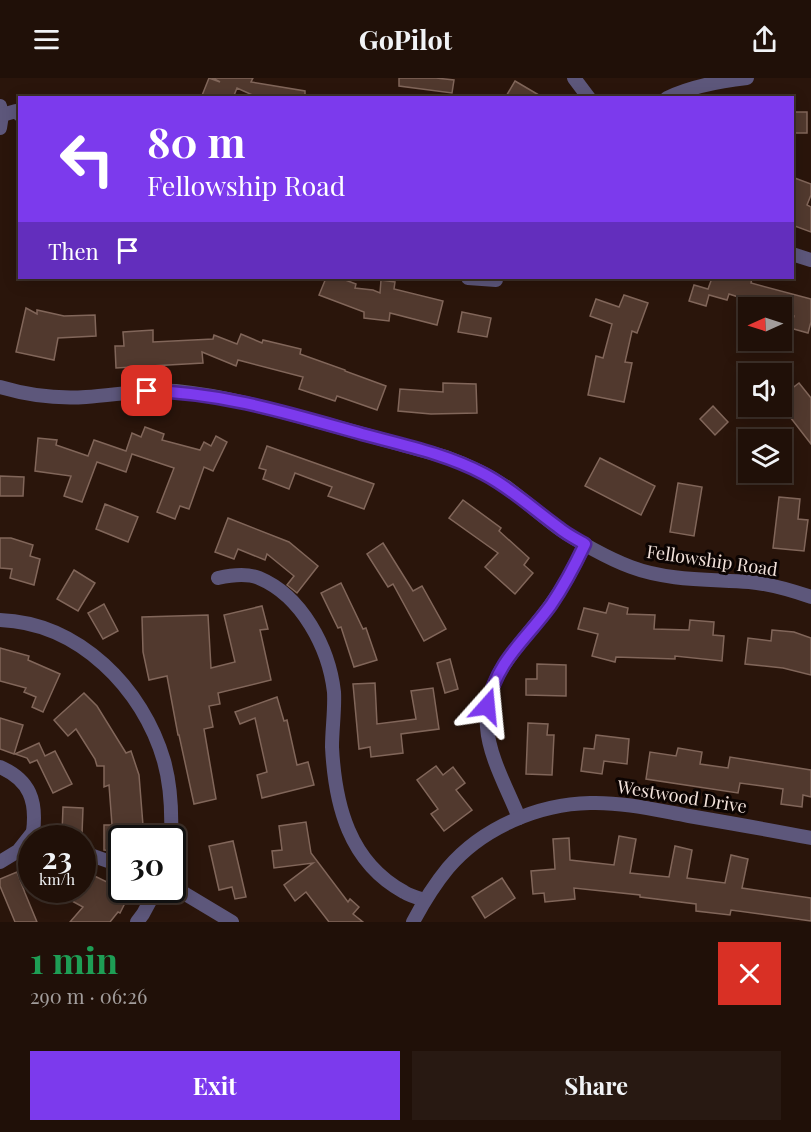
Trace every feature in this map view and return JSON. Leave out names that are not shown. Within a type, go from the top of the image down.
[{"type":"street","points":[[574,78],[588,96]]},
{"type":"street","points":[[673,96],[698,87],[747,78]]},
{"type":"street","points":[[1,116],[16,111],[18,113]]},
{"type":"street","points":[[794,255],[811,261]]},
{"type":"street","points":[[482,279],[496,280]]},
{"type":"street","name":"Fellowship Road","points":[[0,387],[17,392],[54,397],[174,391],[201,394],[269,408],[462,463],[506,488],[560,529],[628,566],[665,576],[752,583],[787,589],[811,597]]},
{"type":"street","points":[[519,818],[490,748],[486,727],[491,689],[512,652],[557,596],[585,544]]},
{"type":"street","points":[[218,578],[238,575],[258,578],[280,590],[309,620],[323,647],[330,670],[334,694],[332,745],[334,775],[339,804],[351,837],[360,854],[374,869],[405,893],[425,900]]},
{"type":"street","points":[[0,620],[27,624],[70,640],[105,665],[124,686],[141,710],[164,762],[170,790],[171,825]]},
{"type":"street","points":[[0,767],[15,774],[26,786],[33,800],[34,825]]},
{"type":"street","name":"Westwood Drive","points":[[413,922],[425,900],[466,850],[489,834],[540,810],[588,802],[648,807],[811,838]]},
{"type":"street","points":[[0,862],[18,851]]},
{"type":"street","points":[[186,894],[232,922]]},
{"type":"street","points":[[137,922],[148,903]]},
{"type":"building","points":[[209,78],[220,82],[213,78],[253,78],[251,82],[305,91],[305,96],[255,96],[237,88],[234,96],[202,96]]},
{"type":"building","points":[[399,78],[454,80],[452,93],[399,86]]},
{"type":"building","points":[[515,81],[541,96],[506,96]]},
{"type":"building","points":[[794,112],[807,112],[807,133],[794,133]]},
{"type":"building","points":[[794,178],[811,184],[811,195],[807,205],[811,207],[811,232],[794,226]]},
{"type":"building","points":[[326,279],[343,279],[356,284],[355,288],[380,293],[381,280],[395,282],[394,289],[443,301],[437,325],[390,313],[389,321],[364,318],[364,312],[319,295]]},
{"type":"building","points":[[712,279],[752,279],[751,283],[811,299],[811,322],[808,333],[792,329],[794,316],[792,315],[792,297],[738,297],[729,294],[727,300],[709,295],[706,306],[689,301],[694,285],[708,289]]},
{"type":"building","points":[[624,295],[648,303],[637,333],[632,331],[625,362],[632,363],[624,402],[588,395],[596,356],[603,358],[612,324],[590,316],[596,299],[619,307]]},
{"type":"building","points":[[26,308],[37,314],[37,310],[64,316],[95,315],[96,336],[58,338],[54,360],[16,352]]},
{"type":"building","points":[[462,312],[491,318],[487,337],[458,332]]},
{"type":"building","points":[[153,330],[153,342],[213,339],[214,335],[237,344],[241,334],[262,343],[263,340],[301,349],[300,354],[386,386],[377,410],[337,396],[335,401],[299,389],[303,377],[238,360],[236,366],[202,352],[203,363],[116,368],[115,346],[124,346],[123,332]]},
{"type":"building","points":[[443,383],[476,384],[477,413],[431,414],[398,411],[400,389],[443,392]]},
{"type":"building","points":[[799,383],[811,398],[811,444],[790,417],[792,417],[792,388]]},
{"type":"building","points":[[713,406],[728,422],[715,435],[700,419]]},
{"type":"building","points":[[145,427],[164,434],[162,440],[200,450],[204,442],[211,446],[216,436],[227,442],[213,471],[204,467],[189,509],[180,506],[175,519],[157,512],[174,468],[132,454],[126,472],[97,462],[82,502],[64,496],[71,476],[35,471],[38,438],[57,440],[56,445],[88,456],[94,440],[126,451],[132,433],[141,437]]},
{"type":"building","points":[[267,446],[374,484],[364,509],[328,496],[332,487],[295,473],[289,489],[263,479],[266,470],[259,468]]},
{"type":"building","points":[[600,458],[655,486],[641,515],[585,486]]},
{"type":"building","points":[[0,476],[24,477],[23,496],[0,496]]},
{"type":"building","points":[[678,483],[702,487],[694,536],[670,532]]},
{"type":"building","points":[[779,497],[800,499],[798,519],[808,520],[804,551],[773,548]]},
{"type":"building","points":[[463,500],[501,528],[499,531],[529,558],[524,565],[533,573],[515,594],[485,567],[498,553],[449,518]]},
{"type":"building","points":[[105,504],[138,517],[128,542],[96,529]]},
{"type":"building","points":[[228,518],[289,542],[318,566],[297,593],[287,585],[294,576],[267,554],[265,560],[238,549],[234,559],[215,552]]},
{"type":"building","points":[[0,538],[11,538],[33,545],[30,556],[40,559],[34,585],[10,578],[12,569],[0,568]]},
{"type":"building","points":[[383,543],[413,591],[422,586],[446,629],[424,641],[393,584],[388,587],[367,554]]},
{"type":"building","points":[[74,570],[95,583],[78,611],[57,599]]},
{"type":"building","points":[[341,583],[363,629],[366,628],[377,660],[354,667],[341,627],[338,628],[321,593]]},
{"type":"building","points":[[609,603],[628,608],[627,614],[655,615],[654,629],[689,630],[690,620],[714,622],[713,635],[724,636],[722,661],[675,656],[675,659],[616,657],[615,662],[592,656],[598,634],[578,629],[584,608],[606,613]]},
{"type":"building","points":[[104,604],[118,631],[103,639],[88,613]]},
{"type":"building","points":[[262,606],[268,629],[260,630],[271,680],[218,693],[220,704],[209,706],[213,727],[204,729],[216,799],[194,804],[167,676],[149,680],[143,652],[142,617],[208,615],[211,668],[235,662],[224,615]]},
{"type":"building","points":[[772,630],[794,632],[811,638],[811,675],[783,668],[745,664],[748,638],[771,641]]},
{"type":"building","points":[[0,648],[29,656],[28,660],[60,674],[43,712],[32,707],[36,697],[24,692],[26,688],[0,681]]},
{"type":"building","points":[[450,659],[458,689],[445,693],[437,663]]},
{"type":"building","points":[[537,664],[566,665],[566,696],[526,695],[526,679],[537,679]]},
{"type":"building","points":[[375,683],[377,724],[416,719],[411,691],[433,688],[439,729],[401,734],[403,753],[371,757],[370,747],[359,749],[353,684]]},
{"type":"building","points":[[84,693],[97,706],[126,753],[131,751],[139,775],[143,825],[112,825],[109,785],[104,787],[104,766],[97,766],[76,729],[68,736],[54,720]]},
{"type":"building","points":[[277,697],[284,721],[287,720],[297,765],[308,762],[314,785],[262,798],[257,775],[267,772],[255,718],[240,724],[235,712]]},
{"type":"building","points":[[0,718],[23,725],[14,754],[0,749]]},
{"type":"building","points":[[528,723],[548,724],[547,735],[554,735],[552,775],[526,774]]},
{"type":"building","points":[[596,735],[629,739],[627,764],[604,761],[602,774],[581,771],[584,748],[594,749]]},
{"type":"building","points":[[39,743],[45,756],[55,751],[72,784],[53,793],[37,760],[30,763],[27,758],[15,754]]},
{"type":"building","points":[[678,748],[702,752],[700,764],[728,768],[730,757],[811,770],[811,797],[803,795],[802,807],[781,804],[783,789],[740,783],[738,793],[646,779],[650,752],[676,756]]},
{"type":"building","points":[[436,766],[443,775],[453,767],[465,783],[456,790],[472,810],[444,831],[431,814],[438,809],[417,780]]},
{"type":"building","points":[[63,807],[83,808],[82,825],[62,825]]},
{"type":"building","points":[[306,822],[311,853],[348,902],[350,899],[359,907],[353,914],[363,922],[329,922],[306,892],[295,901],[284,885],[313,863],[274,868],[272,851],[282,850],[279,826]]},
{"type":"building","points":[[104,825],[108,825],[108,850],[104,850]]},
{"type":"building","points":[[619,836],[636,839],[630,873],[669,877],[675,846],[692,850],[687,878],[725,883],[731,855],[748,859],[742,888],[811,898],[811,921],[731,910],[730,915],[696,911],[696,904],[574,888],[575,899],[545,902],[544,893],[533,894],[531,871],[555,869],[553,839],[569,838],[570,860],[614,865]]},
{"type":"building","points":[[233,841],[246,897],[235,899],[232,887],[219,890],[209,846]]},
{"type":"building","points":[[17,872],[18,903],[29,903],[37,922],[15,922],[0,886],[0,879]]},
{"type":"building","points":[[96,877],[108,882],[108,903],[125,903],[120,913],[118,912],[110,922],[70,922],[83,907],[76,903],[96,903]]},
{"type":"building","points":[[502,878],[515,898],[485,918],[472,897]]},
{"type":"route","points":[[147,391],[201,394],[269,408],[446,457],[485,474],[560,529],[585,544],[569,576],[550,605],[512,652],[498,674],[487,706]]}]
